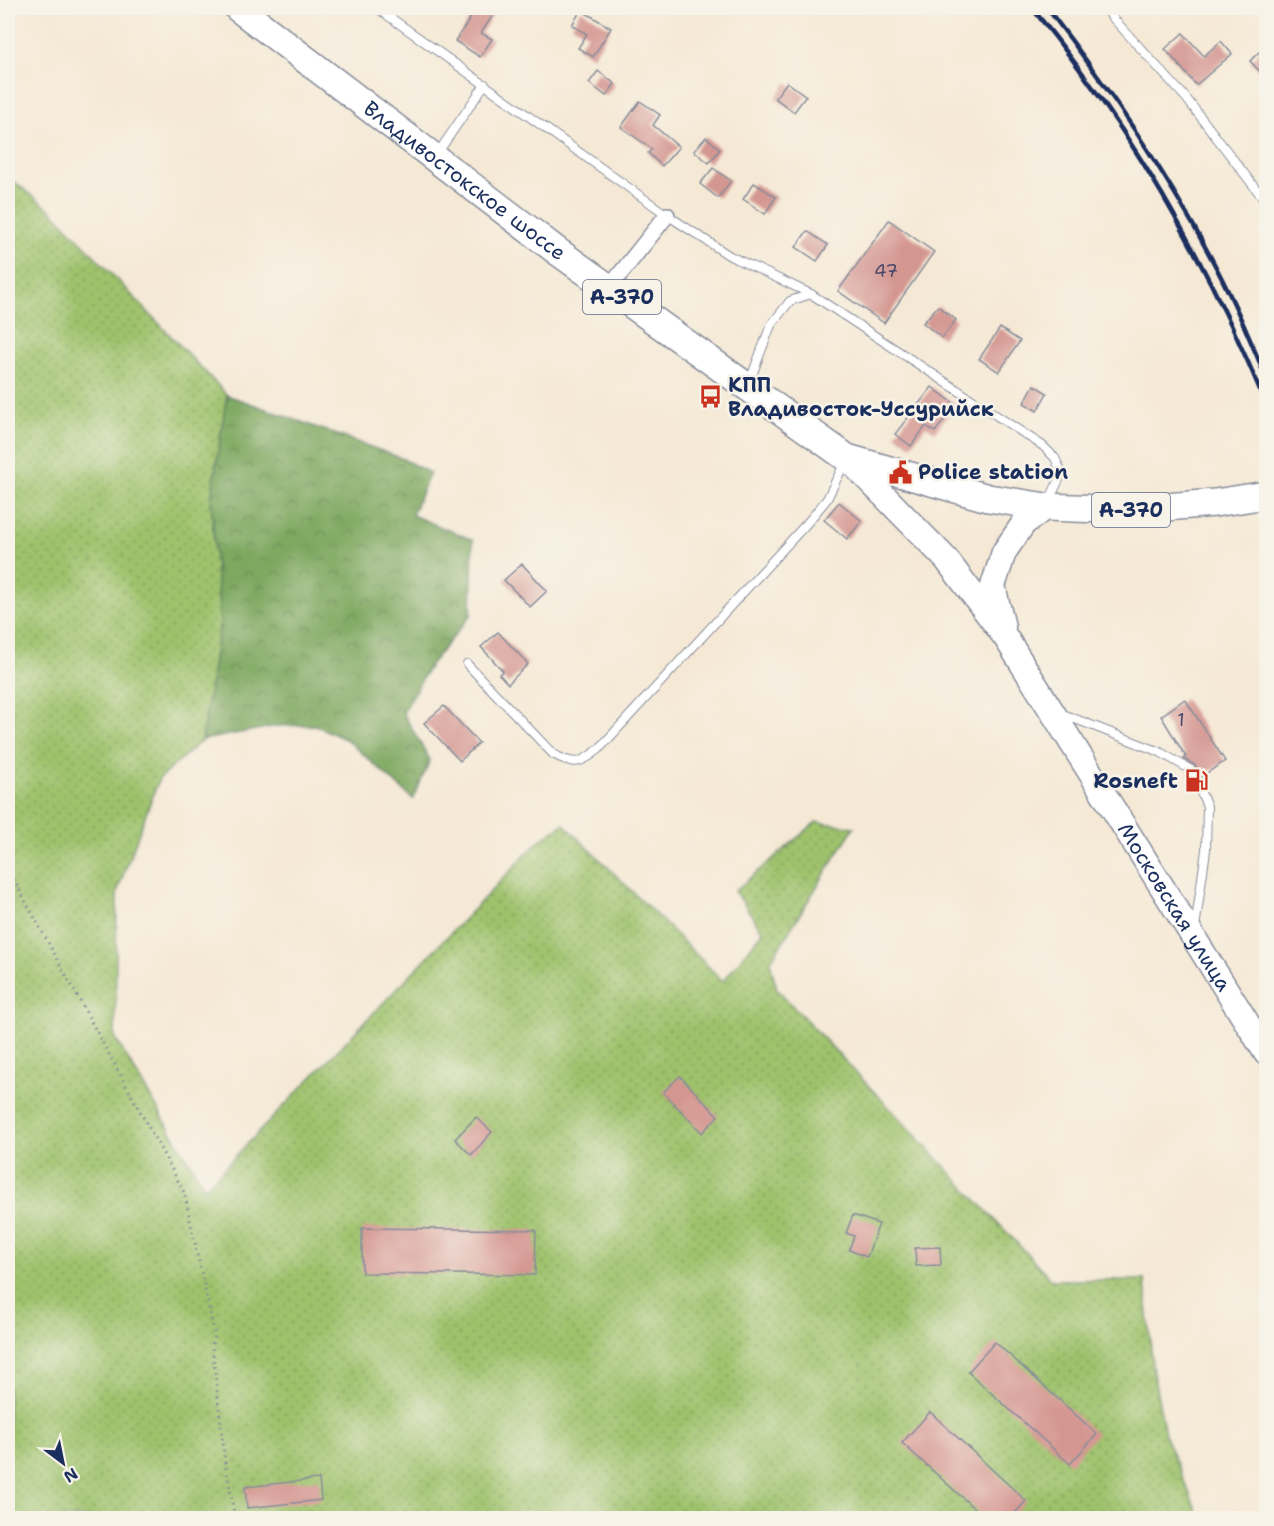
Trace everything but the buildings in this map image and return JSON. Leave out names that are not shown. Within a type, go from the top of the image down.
[{"type":"highway","name":"Владивостокское шоссе","points":[[238,8],[609,288],[847,458],[988,498],[1046,507],[1128,510],[1215,503],[1266,495]]},
{"type":"main road","name":"Московская улица","points":[[847,458],[946,559],[1006,638],[1266,1053]]},
{"type":"main road","name":"Московская улица","points":[[1006,638],[993,586],[1004,552],[1024,523],[1046,507]]},
{"type":"street","points":[[609,288],[667,215]]},
{"type":"lane","points":[[377,8],[667,215],[730,256],[811,294],[1042,446],[1055,458],[1062,473],[1046,507]]},
{"type":"lane","points":[[1107,8],[1111,16],[1186,98],[1266,202]]},
{"type":"lane","points":[[1261,8],[1266,13]]},
{"type":"lane","points":[[435,158],[485,84]]},
{"type":"lane","points":[[748,387],[771,325],[790,301],[811,294]]},
{"type":"lane","points":[[467,664],[553,754],[569,763],[584,761],[598,749],[808,522],[826,500],[847,458]]},
{"type":"lane","points":[[1050,709],[1160,752],[1191,770],[1208,806],[1206,850],[1194,936]]},
{"type":"path","points":[[8,869],[184,1192],[215,1336],[212,1345],[224,1450],[235,1518]]},
{"type":"green space","points":[[8,177],[52,211],[227,395],[211,499],[220,622],[202,740],[159,779],[117,892],[115,1038],[205,1188],[540,840],[564,824],[723,981],[763,932],[735,891],[816,822],[854,827],[770,962],[777,989],[1052,1280],[1145,1280],[1153,1373],[1166,1439],[1200,1518],[8,1518]]},
{"type":"green space","points":[[227,395],[401,458],[430,473],[412,515],[473,540],[471,615],[430,665],[403,713],[430,760],[413,799],[347,740],[315,725],[277,726],[202,740],[220,622],[211,499]]},
{"type":"railway","points":[[1032,8],[1102,100],[1164,197],[1218,299],[1266,404]]},
{"type":"railway","points":[[1047,8],[1112,97],[1173,190],[1225,284],[1266,378]]},
{"type":"place","name":"КПП Владивосток-Уссурийск","points":[[710,397]]},
{"type":"place","name":"Police station","points":[[900,472]]},
{"type":"place","name":"Rosneft","points":[[1196,781]]}]
